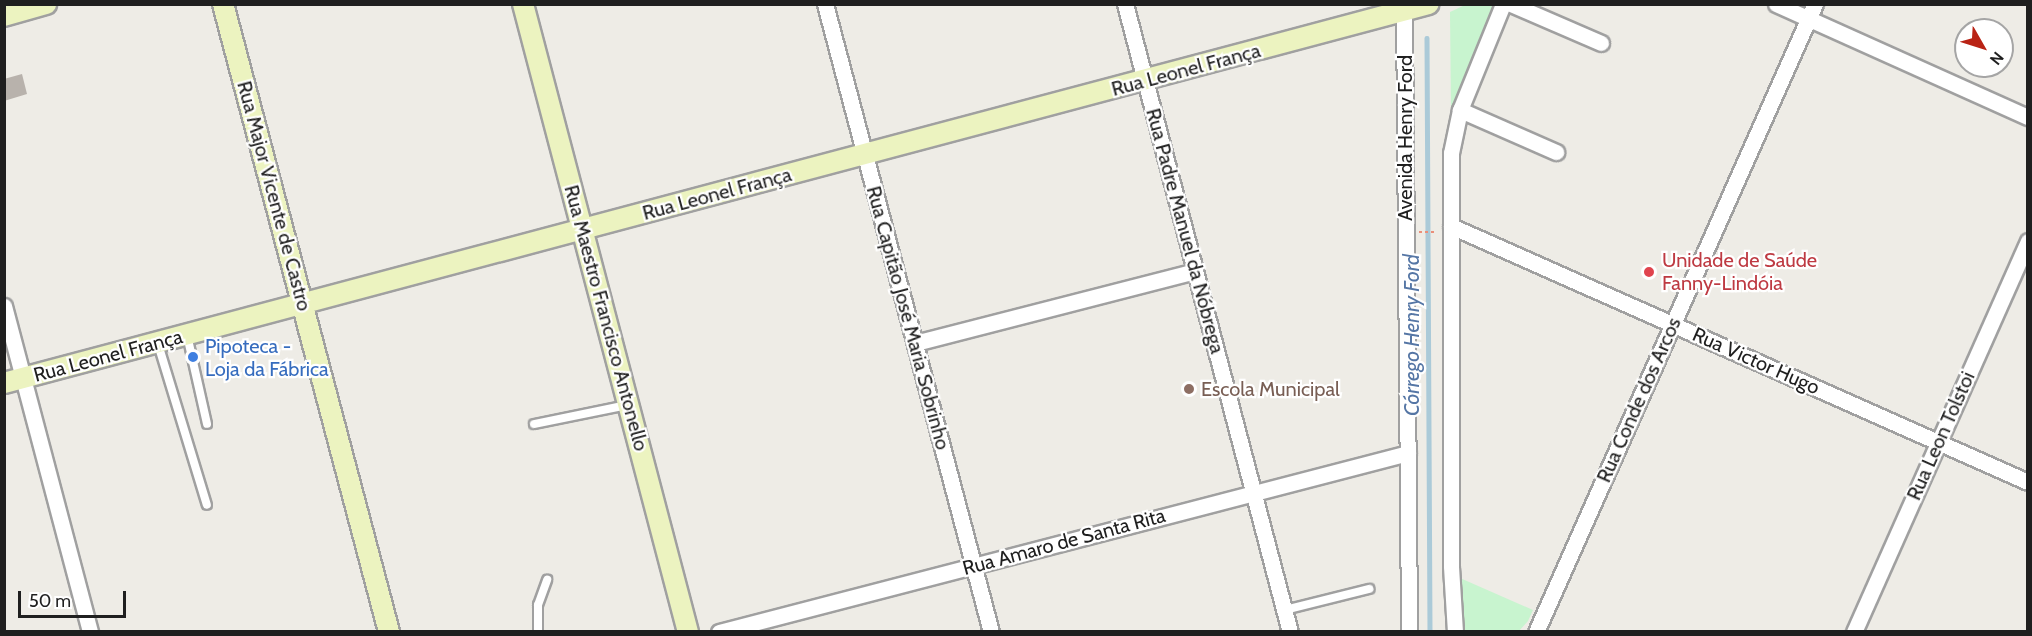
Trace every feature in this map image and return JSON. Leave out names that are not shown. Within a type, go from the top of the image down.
[{"type":"main road","points":[[4,16],[46,4]]},
{"type":"main road","name":"Rua Major Vicente de Castro","points":[[223,4],[389,632]]},
{"type":"main road","name":"Rua Maestro Francisco Antonello","points":[[523,4],[688,632]]},
{"type":"main road","name":"Rua Leonel França","points":[[14,381],[1145,81],[1404,8],[1428,4]]},
{"type":"street","name":"Rua Capitão José Maria Sobrinho","points":[[825,4],[991,632]]},
{"type":"street","name":"Rua Padre Manuel da Nóbrega","points":[[1125,4],[1290,632]]},
{"type":"street","points":[[1455,632],[1451,566],[1447,229],[1451,147],[1460,111],[1503,4]]},
{"type":"street","points":[[1511,4],[1601,43]]},
{"type":"street","points":[[1776,4],[2028,117]]},
{"type":"street","name":"Rua Conde dos Arcos","points":[[1536,632],[1815,4]]},
{"type":"street","name":"Avenida Henry Ford","points":[[1404,8],[1409,632]]},
{"type":"street","points":[[1460,111],[1556,152]]},
{"type":"street","name":"Rua Victor Hugo","points":[[1447,229],[1673,325],[2028,482]]},
{"type":"street","name":"Rua Leon Tolstoi","points":[[1854,632],[2028,241]]},
{"type":"street","points":[[915,343],[1195,271]]},
{"type":"street","points":[[4,306],[14,381],[90,632]]},
{"type":"street","name":"Rua Amaro de Santa Rita","points":[[719,632],[1408,453]]},
{"type":"lane","points":[[187,336],[207,424]]},
{"type":"lane","points":[[158,343],[207,506]]},
{"type":"lane","points":[[534,424],[628,405]]},
{"type":"lane","points":[[538,632],[538,604],[547,580]]},
{"type":"lane","points":[[1284,610],[1369,589]]},
{"type":"path","points":[[1416,242],[1417,232],[1447,229]]},
{"type":"green space","points":[[1465,5],[1493,5],[1451,112],[1450,12]]},
{"type":"green space","points":[[1460,578],[1533,610],[1528,621],[1519,631],[1464,631]]},
{"type":"building","points":[[22,74],[27,94],[4,101],[4,79]]},
{"type":"waterway","name":"Córrego Henry Ford","points":[[1427,38],[1430,632]]},
{"type":"place","name":"Unidade de Saúde Fanny-Lindóia","points":[[1649,272]]},
{"type":"place","name":"Pipoteca - Loja da Fábrica","points":[[193,357]]},
{"type":"place","name":"Escola Municipal","points":[[1189,389]]}]
